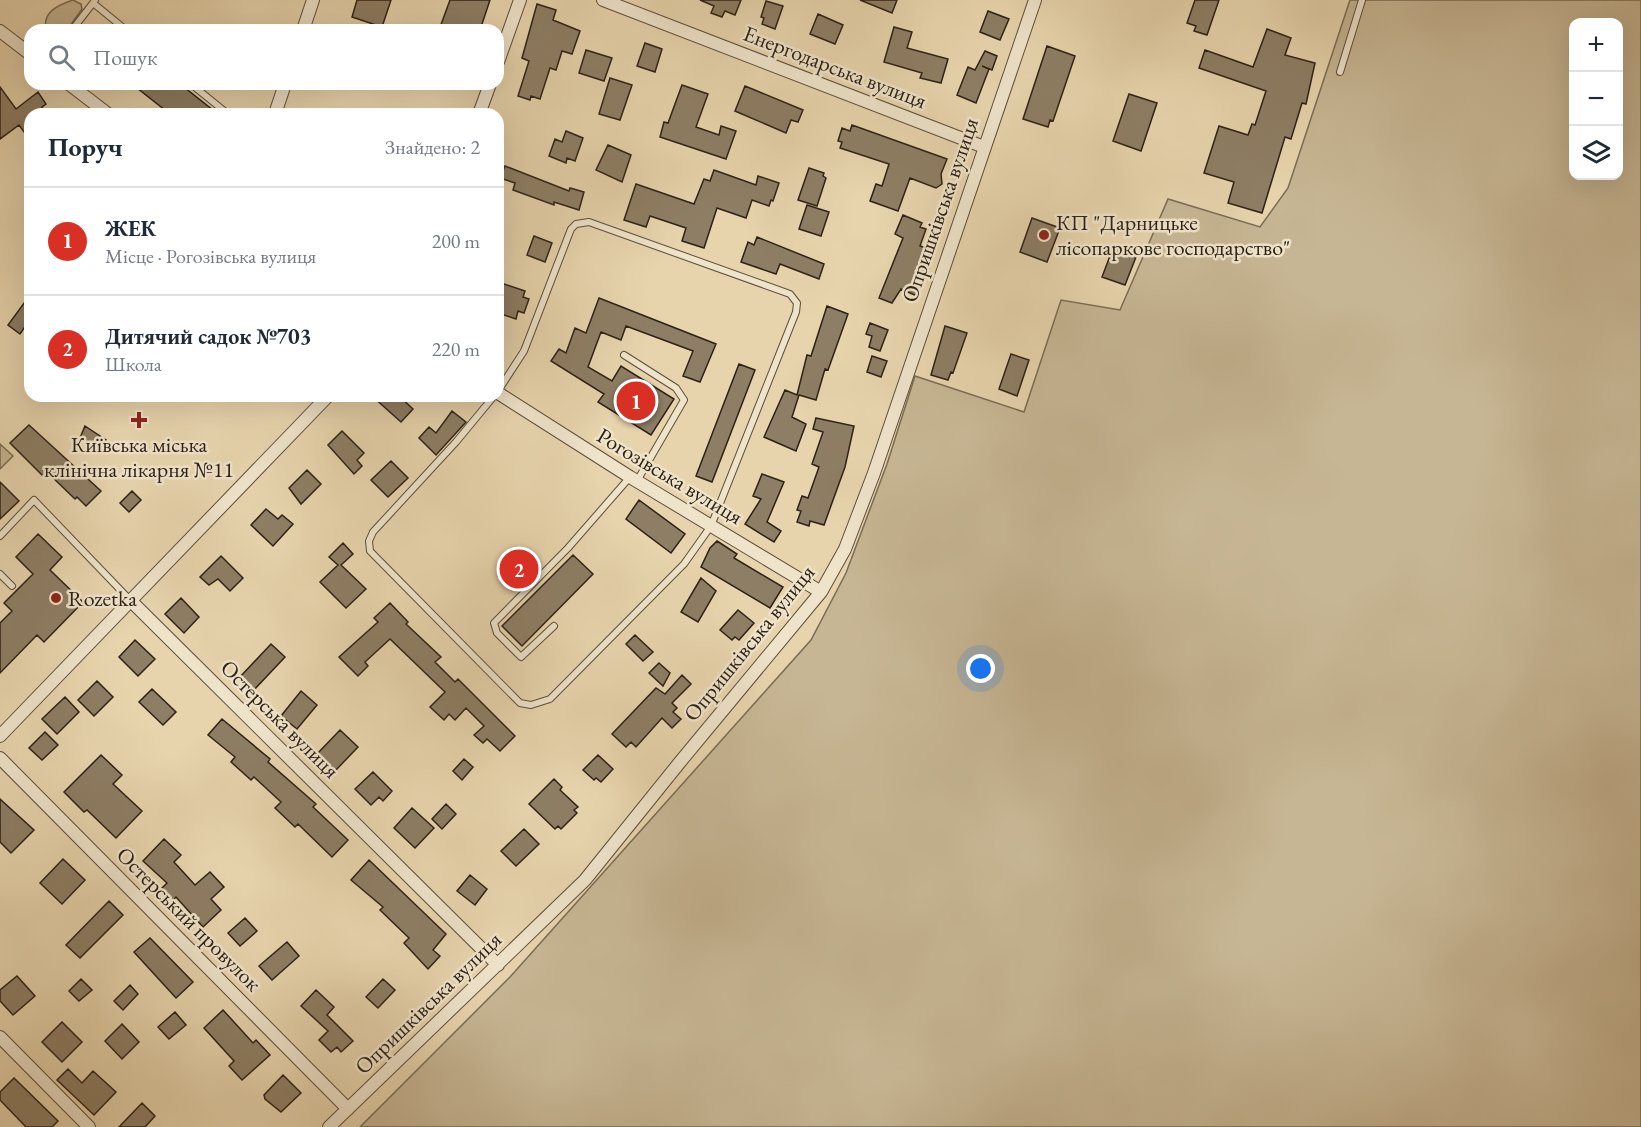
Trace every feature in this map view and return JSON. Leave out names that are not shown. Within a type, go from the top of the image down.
[{"type":"street","points":[[305,24],[313,0]]},
{"type":"street","points":[[504,45],[520,0]]},
{"type":"street","name":"Енергодарська вулиця","points":[[603,0],[984,147]]},
{"type":"street","name":"Опришківська вулиця","points":[[329,1127],[585,880],[821,592],[845,549],[874,473],[1035,0]]},
{"type":"street","points":[[0,31],[24,49]]},
{"type":"street","points":[[77,90],[100,108]]},
{"type":"street","points":[[277,108],[283,90]]},
{"type":"street","points":[[481,108],[488,90]]},
{"type":"street","name":"Рогозівська вулиця","points":[[504,396],[633,479],[821,592]]},
{"type":"street","points":[[0,736],[322,402]]},
{"type":"street","name":"Остерська вулиця","points":[[131,601],[498,965]]},
{"type":"street","name":"Остерський провулок","points":[[0,758],[348,1109]]},
{"type":"street","points":[[0,1037],[89,1127]]},
{"type":"lane","points":[[1340,72],[1362,0]]},
{"type":"lane","points":[[77,24],[94,2],[119,24]]},
{"type":"lane","points":[[198,90],[221,108]]},
{"type":"lane","points":[[489,402],[456,442],[373,532],[369,541],[374,558],[520,702],[531,705],[542,704],[550,699],[684,564],[711,526],[796,312],[797,303],[790,294],[589,222],[576,224],[571,229],[524,351],[504,383]]},
{"type":"lane","points":[[554,626],[521,657],[497,633],[494,623],[633,479],[684,400],[676,388],[624,355]]},
{"type":"lane","name":"Остерська вулиця","points":[[0,536],[34,500],[131,601]]},
{"type":"lane","points":[[0,574],[12,586]]},
{"type":"shaded area","points":[[73,0],[81,4],[82,9],[71,24],[45,24],[52,10]]},
{"type":"shaded area","points":[[1350,0],[1641,0],[1641,1127],[360,1127],[510,977],[811,640],[846,573],[887,464],[915,376],[1024,412],[1061,300],[1120,310],[1168,199],[1260,227],[1288,188]]},
{"type":"shaded area","points":[[0,444],[13,456],[0,469]]},
{"type":"building","points":[[357,0],[391,0],[383,24],[373,24],[352,17]]},
{"type":"building","points":[[450,0],[490,0],[482,24],[441,24]]},
{"type":"building","points":[[700,0],[741,0],[735,15],[725,11],[722,17],[711,13],[714,6]]},
{"type":"building","points":[[860,0],[897,0],[892,13]]},
{"type":"building","points":[[1195,0],[1219,0],[1207,35],[1194,31],[1196,26],[1187,23]]},
{"type":"building","points":[[766,1],[783,6],[775,29],[762,24],[764,18],[761,17]]},
{"type":"building","points":[[537,4],[556,10],[553,20],[580,31],[572,54],[562,51],[556,70],[550,68],[540,99],[531,96],[530,100],[518,96],[529,61],[522,58]]},
{"type":"building","points":[[988,11],[1009,19],[1000,40],[980,32]]},
{"type":"building","points":[[818,14],[843,25],[835,44],[810,34]]},
{"type":"building","points":[[894,27],[912,32],[907,48],[948,59],[941,83],[920,78],[922,73],[884,62]]},
{"type":"building","points":[[1267,29],[1291,38],[1285,55],[1315,63],[1306,104],[1302,103],[1291,139],[1285,137],[1262,213],[1228,203],[1234,182],[1204,173],[1219,126],[1248,135],[1252,124],[1255,125],[1266,91],[1199,68],[1205,50],[1253,67]]},
{"type":"building","points":[[645,43],[662,49],[655,72],[637,66]]},
{"type":"building","points":[[1047,46],[1075,56],[1053,121],[1050,120],[1048,127],[1023,119]]},
{"type":"building","points":[[586,50],[612,58],[604,81],[579,73]]},
{"type":"building","points":[[985,51],[997,56],[992,70],[982,66],[989,69],[976,103],[957,95],[968,67],[975,70]]},
{"type":"building","points":[[610,78],[632,85],[620,120],[599,114]]},
{"type":"building","points":[[682,85],[708,94],[696,127],[719,135],[721,126],[736,131],[726,159],[660,137],[664,122],[668,123]]},
{"type":"building","points":[[745,86],[803,110],[798,122],[791,120],[786,133],[735,111]]},
{"type":"building","points":[[0,87],[16,109],[38,92],[46,104],[43,108],[24,108],[24,132],[19,125],[0,139]]},
{"type":"building","points":[[140,90],[188,90],[210,108],[162,108]]},
{"type":"building","points":[[1129,94],[1157,103],[1141,151],[1113,141]]},
{"type":"building","points":[[852,125],[947,159],[941,174],[942,184],[936,188],[910,178],[898,211],[870,201],[876,184],[882,186],[889,164],[840,148],[842,142],[838,141],[842,128],[850,131]]},
{"type":"building","points":[[566,131],[583,138],[575,161],[567,158],[566,163],[549,156],[555,139],[562,142]]},
{"type":"building","points":[[608,145],[631,155],[622,182],[596,170]]},
{"type":"building","points":[[505,166],[569,191],[570,188],[584,192],[579,210],[554,202],[554,205],[513,190],[515,183],[504,179]]},
{"type":"building","points":[[809,168],[824,173],[823,176],[826,178],[817,206],[798,200]]},
{"type":"building","points":[[714,170],[756,185],[758,176],[779,183],[773,201],[771,200],[769,206],[752,200],[746,218],[717,208],[704,248],[682,241],[686,228],[650,216],[646,227],[624,220],[636,184],[694,204],[704,179],[710,181]]},
{"type":"building","points":[[807,205],[829,212],[821,236],[799,229]]},
{"type":"building","points":[[903,215],[922,223],[920,227],[926,229],[920,246],[930,249],[924,266],[929,268],[917,296],[901,289],[892,303],[879,298],[903,238],[895,234]]},
{"type":"building","points":[[1032,218],[1060,228],[1047,262],[1020,252]]},
{"type":"building","points":[[534,236],[552,243],[545,262],[527,255]]},
{"type":"building","points":[[757,237],[824,264],[819,279],[780,264],[776,274],[741,262],[748,242],[754,245]]},
{"type":"building","points":[[1113,248],[1136,257],[1125,285],[1102,277]]},
{"type":"building","points":[[504,284],[525,291],[523,297],[529,299],[524,313],[518,311],[516,319],[504,315]]},
{"type":"building","points":[[599,298],[716,344],[700,382],[683,376],[693,351],[626,326],[621,340],[601,332],[588,367],[612,381],[621,366],[674,399],[651,435],[598,402],[604,394],[551,361],[559,349],[566,353],[575,328],[586,333]]},
{"type":"building","points":[[24,303],[24,328],[20,334],[8,325]]},
{"type":"building","points":[[827,306],[848,314],[828,370],[825,369],[816,400],[799,395],[792,417],[806,424],[796,451],[764,437],[785,390],[797,395],[807,355],[811,356]]},
{"type":"building","points":[[870,323],[888,330],[880,351],[869,347],[872,336],[866,334]]},
{"type":"building","points":[[945,326],[967,333],[953,373],[951,372],[948,380],[931,375]]},
{"type":"building","points":[[1011,354],[1029,360],[1017,396],[999,389]]},
{"type":"building","points":[[872,356],[887,361],[881,377],[867,372]]},
{"type":"building","points":[[739,364],[755,370],[712,482],[696,476]]},
{"type":"building","points":[[379,402],[405,402],[413,409],[401,422]]},
{"type":"building","points":[[452,411],[466,422],[436,455],[419,438],[429,427],[436,433]]},
{"type":"building","points":[[816,418],[854,426],[845,467],[824,525],[810,521],[809,526],[797,522],[801,511],[797,510],[802,496],[808,498],[819,467],[812,464],[823,432],[813,429]]},
{"type":"building","points":[[29,425],[101,491],[86,506],[77,497],[75,499],[49,474],[45,478],[10,443]]},
{"type":"building","points":[[85,426],[106,440],[99,451],[80,438]]},
{"type":"building","points":[[342,431],[364,453],[357,460],[362,466],[354,474],[328,445]]},
{"type":"building","points":[[391,461],[408,478],[388,497],[371,480]]},
{"type":"building","points":[[307,470],[321,484],[301,504],[289,488]]},
{"type":"building","points":[[762,474],[784,482],[767,522],[781,531],[774,542],[745,524],[761,499],[753,496]]},
{"type":"building","points":[[0,482],[19,501],[0,519]]},
{"type":"building","points":[[132,491],[141,500],[129,512],[120,503]]},
{"type":"building","points":[[639,500],[685,534],[671,553],[626,519]]},
{"type":"building","points":[[266,509],[278,519],[282,515],[293,524],[273,546],[251,525]]},
{"type":"building","points":[[38,534],[62,557],[50,570],[83,602],[44,642],[37,635],[0,673],[0,623],[12,611],[4,603],[33,574],[16,557]]},
{"type":"building","points":[[717,541],[737,554],[734,558],[783,587],[770,608],[701,567],[710,548]]},
{"type":"building","points":[[343,543],[353,554],[341,565],[366,589],[346,608],[320,582],[338,565],[329,557]]},
{"type":"building","points":[[573,555],[593,574],[522,646],[502,626]]},
{"type":"building","points":[[221,556],[243,578],[230,591],[218,579],[209,585],[200,577]]},
{"type":"building","points":[[701,578],[716,591],[698,622],[681,612]]},
{"type":"building","points":[[181,598],[199,617],[184,633],[165,614]]},
{"type":"building","points":[[390,603],[408,622],[406,624],[441,657],[435,662],[455,682],[458,679],[515,736],[500,751],[487,739],[483,743],[474,735],[484,726],[466,708],[455,720],[449,714],[444,720],[430,707],[445,692],[390,639],[365,662],[368,666],[358,676],[339,657],[378,622],[374,618]]},
{"type":"building","points":[[738,610],[754,623],[739,640],[735,637],[732,640],[720,630]]},
{"type":"building","points":[[635,635],[653,652],[643,661],[626,644]]},
{"type":"building","points":[[135,640],[155,659],[138,676],[119,657]]},
{"type":"building","points":[[271,644],[285,657],[252,692],[239,678]]},
{"type":"building","points":[[659,663],[670,673],[663,686],[649,673]]},
{"type":"building","points":[[682,675],[691,684],[672,703],[677,708],[673,712],[681,719],[672,728],[662,718],[636,747],[631,742],[626,747],[612,734],[656,688],[665,694]]},
{"type":"building","points":[[97,681],[113,697],[94,716],[78,700]]},
{"type":"building","points":[[152,689],[176,712],[163,725],[139,702]]},
{"type":"building","points":[[301,691],[317,705],[297,729],[281,716]]},
{"type":"building","points":[[65,697],[79,712],[57,734],[42,719]]},
{"type":"building","points":[[222,719],[270,759],[268,762],[316,804],[313,807],[348,840],[332,857],[298,824],[295,827],[275,808],[281,802],[254,777],[251,780],[231,762],[235,757],[208,735]]},
{"type":"building","points":[[340,730],[358,747],[335,771],[317,754]]},
{"type":"building","points":[[45,732],[58,745],[42,760],[29,748]]},
{"type":"building","points":[[101,755],[122,775],[113,784],[142,811],[116,838],[64,792]]},
{"type":"building","points":[[598,755],[613,769],[601,782],[596,778],[594,780],[583,770]]},
{"type":"building","points":[[464,759],[473,767],[462,780],[453,771]]},
{"type":"building","points":[[373,772],[392,791],[383,801],[379,797],[371,805],[355,789]]},
{"type":"building","points":[[554,779],[562,787],[560,790],[578,807],[574,810],[577,813],[561,829],[558,826],[555,829],[529,804]]},
{"type":"building","points":[[0,799],[34,830],[11,853],[0,842]]},
{"type":"building","points":[[446,804],[456,814],[442,829],[432,819]]},
{"type":"building","points":[[412,808],[434,828],[415,848],[394,828]]},
{"type":"building","points":[[524,829],[539,844],[516,866],[501,851]]},
{"type":"building","points":[[164,839],[181,855],[174,862],[195,885],[210,872],[224,887],[211,899],[221,910],[203,927],[176,897],[173,900],[162,888],[167,883],[143,861]]},
{"type":"building","points":[[63,859],[85,880],[62,904],[40,883]]},
{"type":"building","points":[[369,860],[446,934],[433,950],[440,956],[428,969],[404,943],[409,938],[380,910],[383,907],[351,880]]},
{"type":"building","points":[[470,875],[487,889],[475,905],[457,891]]},
{"type":"building","points":[[109,901],[123,915],[80,958],[66,945]]},
{"type":"building","points":[[245,918],[257,931],[240,946],[228,933]]},
{"type":"building","points":[[150,938],[193,982],[176,998],[134,952]]},
{"type":"building","points":[[287,942],[299,956],[272,980],[259,966]]},
{"type":"building","points":[[17,976],[35,996],[13,1015],[0,1001],[0,990]]},
{"type":"building","points":[[81,979],[92,990],[79,1001],[69,991]]},
{"type":"building","points":[[383,979],[395,990],[378,1008],[366,997]]},
{"type":"building","points":[[130,985],[138,994],[123,1010],[114,1001]]},
{"type":"building","points":[[316,990],[334,1007],[327,1015],[353,1041],[341,1052],[337,1047],[331,1052],[319,1040],[328,1031],[301,1006]]},
{"type":"building","points":[[223,1010],[253,1043],[256,1040],[270,1055],[242,1080],[229,1066],[234,1061],[204,1028]]},
{"type":"building","points":[[175,1012],[186,1025],[169,1039],[158,1027]]},
{"type":"building","points":[[62,1022],[82,1042],[62,1062],[42,1042]]},
{"type":"building","points":[[122,1024],[139,1042],[122,1059],[105,1041]]},
{"type":"building","points":[[68,1069],[82,1083],[93,1071],[116,1092],[94,1115],[57,1080]]},
{"type":"building","points":[[283,1075],[301,1093],[281,1112],[265,1099],[264,1095]]},
{"type":"building","points":[[14,1078],[58,1121],[52,1127],[26,1127],[0,1100],[0,1092]]},
{"type":"building","points":[[142,1103],[155,1116],[145,1127],[119,1127]]},
{"type":"place","name":"КП \"Дарницьке лісопаркове господарство\"","points":[[1044,235]]},
{"type":"place","name":"ЖЕК","points":[[636,401]]},
{"type":"place","name":"Київська міська клінічна лікарня №11","points":[[139,420]]},
{"type":"place","name":"Дитячий садок №703","points":[[519,569]]},
{"type":"place","name":"Rozetka","points":[[56,598]]}]
